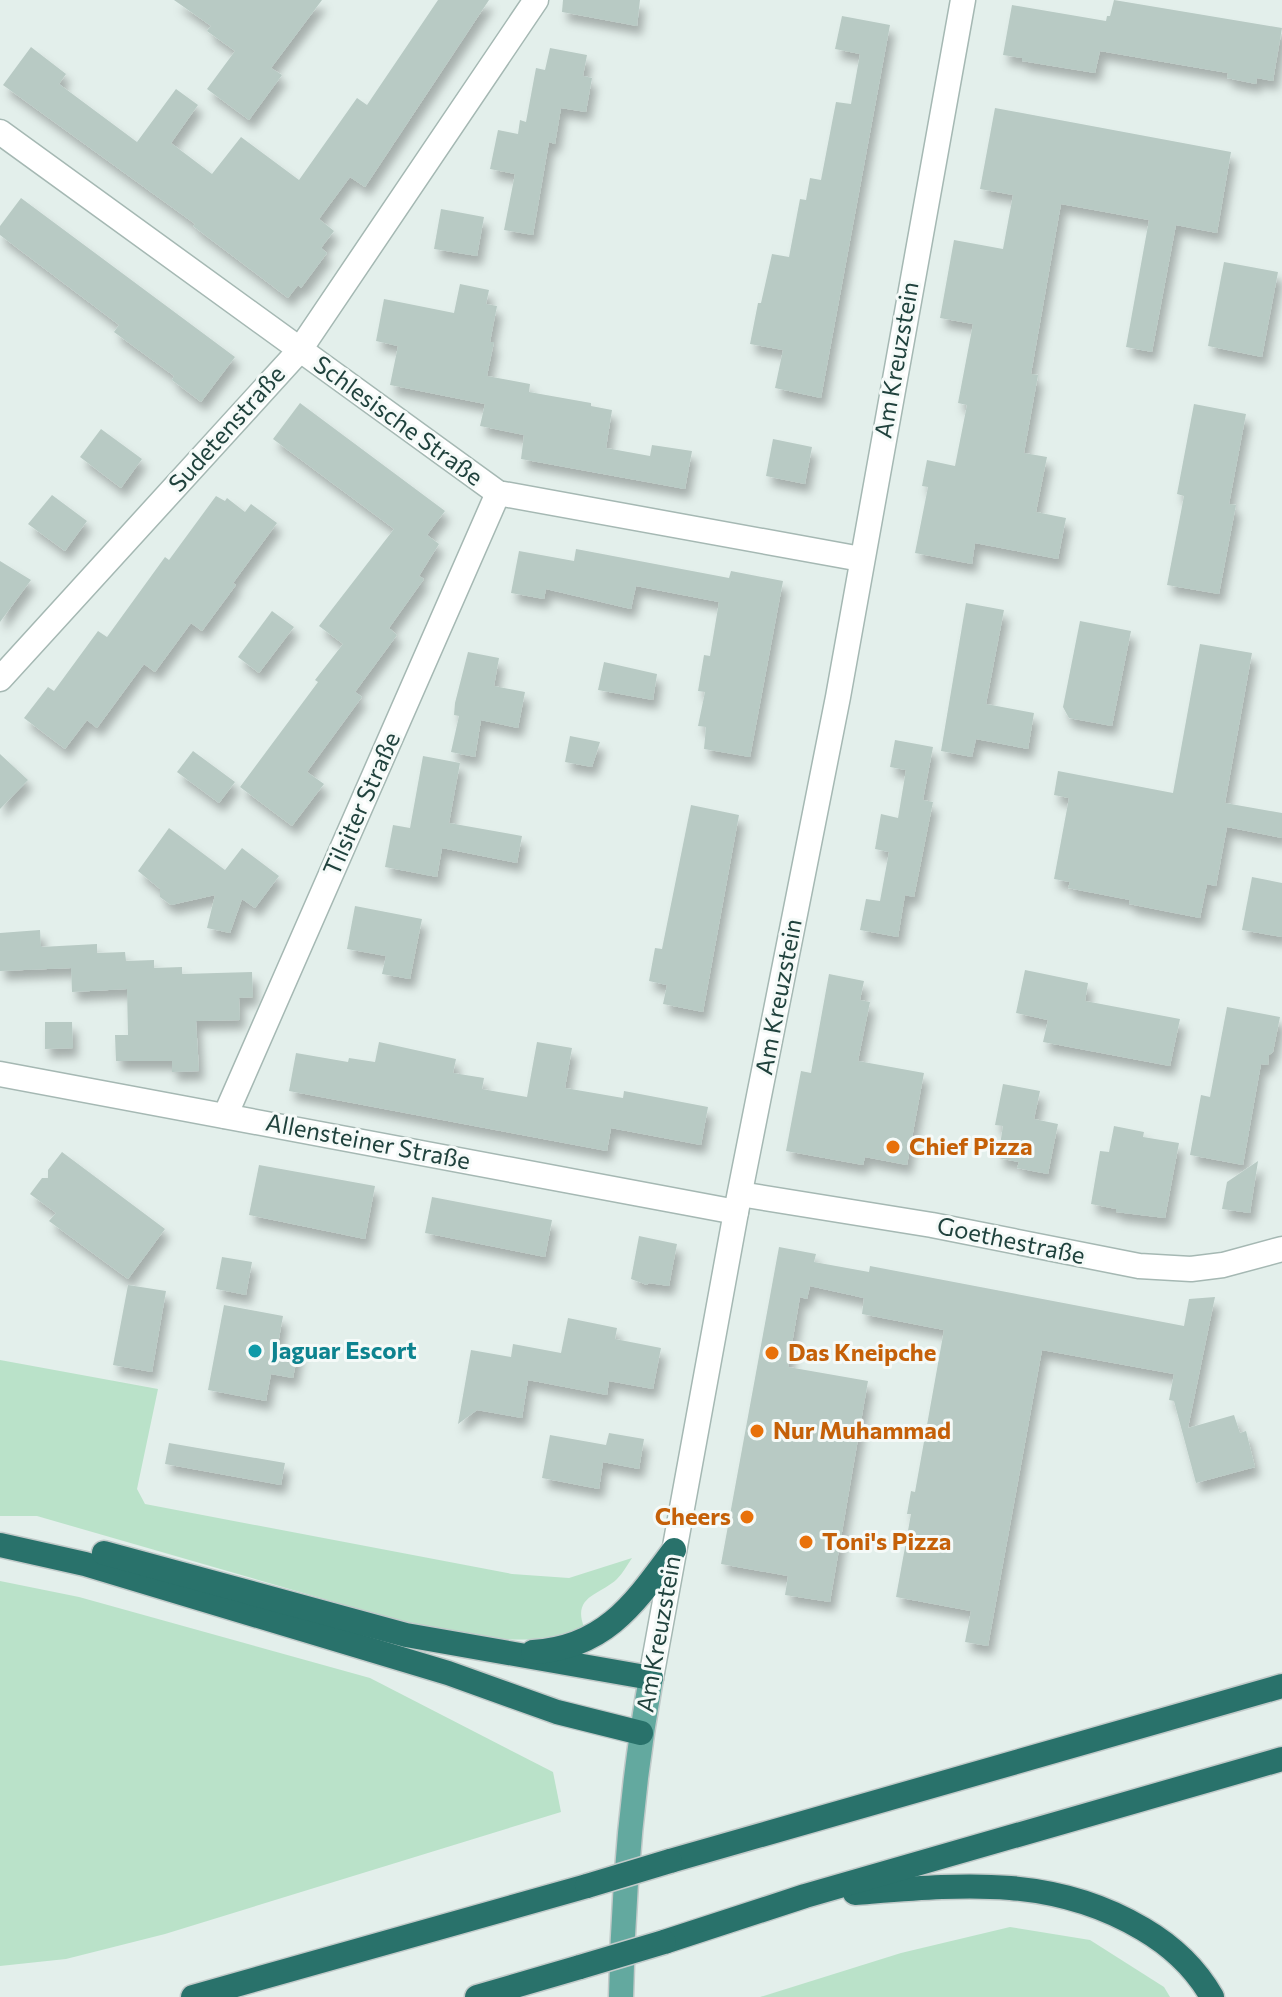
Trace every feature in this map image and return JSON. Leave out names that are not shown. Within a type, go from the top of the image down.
[{"type":"highway","points":[[0,1531],[46,1538],[406,1635],[651,1678]]},
{"type":"highway","points":[[0,1545],[85,1564],[448,1673],[557,1712],[641,1733]]},
{"type":"highway","points":[[504,1654],[571,1646],[599,1634],[637,1600],[674,1550]]},
{"type":"highway","points":[[193,1997],[1282,1686]]},
{"type":"highway","points":[[477,1997],[664,1942],[805,1896],[1282,1759]]},
{"type":"highway","points":[[805,1896],[987,1886],[1027,1888],[1085,1900],[1121,1916],[1161,1940],[1194,1971],[1212,1997]]},
{"type":"main road","name":"Am Kreuzstein","points":[[621,1997],[623,1922],[641,1733],[651,1678]]},
{"type":"street","name":"Sudetenstraße","points":[[0,679],[10,651],[299,351],[536,0]]},
{"type":"street","name":"Am Kreuzstein","points":[[651,1678],[738,1203],[838,697],[963,0]]},
{"type":"street","name":"Schlesische Straße","points":[[0,132],[498,493],[861,559]]},
{"type":"street","name":"Tilsiter Straße","points":[[225,1116],[498,493]]},
{"type":"street","name":"Allensteiner Straße","points":[[0,1074],[225,1116],[738,1203]]},
{"type":"street","name":"Goethestraße","points":[[738,1203],[932,1225],[1139,1266],[1191,1269],[1223,1265],[1282,1249]]},
{"type":"green space","points":[[0,1360],[158,1389],[137,1489],[145,1504],[512,1574],[569,1578],[632,1558],[617,1579],[585,1602],[581,1617],[584,1627],[543,1638],[499,1639],[414,1625],[37,1516],[0,1516]]},
{"type":"green space","points":[[0,1581],[79,1597],[370,1678],[553,1772],[561,1812],[165,1934],[66,1959],[0,1966]]},
{"type":"green space","points":[[1010,1927],[1090,1940],[1164,1987],[1170,1997],[760,1997],[901,1953]]},
{"type":"building","points":[[174,0],[322,0],[271,68],[282,75],[249,120],[207,89],[235,51],[207,31],[211,26]]},
{"type":"building","points":[[438,0],[489,0],[365,187],[350,177],[319,219],[334,231],[321,248],[327,253],[301,288],[298,285],[288,298],[193,226],[195,224],[3,85],[31,47],[66,74],[59,84],[137,142],[176,89],[198,105],[171,143],[212,174],[241,137],[299,180],[357,98],[367,105]]},
{"type":"building","points":[[563,0],[640,0],[637,26],[562,12]]},
{"type":"building","points":[[1114,0],[1282,28],[1273,81],[1257,78],[1256,84],[1227,78],[1228,73],[1100,51],[1095,73],[1003,55],[1012,5],[1106,21]]},
{"type":"building","points":[[842,16],[890,25],[821,398],[775,388],[783,350],[750,344],[772,254],[789,257],[800,199],[806,200],[810,178],[821,180],[836,102],[851,104],[860,54],[835,49]]},
{"type":"building","points":[[550,48],[587,55],[583,76],[592,78],[586,112],[561,108],[555,144],[549,142],[533,235],[504,230],[515,174],[490,169],[498,130],[518,134],[520,120],[526,122],[536,68],[545,70]]},
{"type":"building","points":[[995,108],[1231,152],[1217,233],[1176,225],[1152,352],[1126,347],[1149,220],[1061,204],[1031,374],[1038,375],[1024,453],[1047,457],[1036,512],[1066,518],[1058,559],[975,543],[972,564],[915,553],[928,487],[922,486],[927,460],[955,466],[967,405],[958,403],[973,324],[940,318],[954,240],[1003,249],[1013,195],[980,189]]},
{"type":"building","points":[[21,198],[235,357],[201,402],[172,380],[174,376],[114,332],[119,325],[0,235],[0,226]]},
{"type":"building","points":[[441,209],[484,217],[477,256],[434,249]]},
{"type":"building","points":[[1224,262],[1278,272],[1262,357],[1208,346]]},
{"type":"building","points":[[460,284],[489,290],[486,304],[497,306],[487,376],[530,384],[529,392],[612,410],[606,448],[650,456],[652,445],[692,451],[685,489],[521,459],[524,435],[480,426],[485,404],[390,385],[398,346],[376,341],[384,299],[454,313]]},
{"type":"building","points":[[300,403],[445,511],[427,535],[439,544],[419,576],[424,579],[389,628],[397,635],[355,692],[362,697],[307,772],[324,784],[292,826],[240,787],[343,644],[319,626],[394,529],[273,439]]},
{"type":"building","points":[[1194,404],[1246,414],[1229,504],[1236,505],[1219,594],[1167,585],[1184,496],[1177,494]]},
{"type":"building","points":[[101,429],[142,459],[121,488],[80,457]]},
{"type":"building","points":[[773,439],[812,447],[805,484],[766,476]]},
{"type":"building","points":[[52,495],[87,521],[65,551],[28,524]]},
{"type":"building","points":[[216,496],[225,501],[227,498],[245,512],[251,504],[277,523],[202,631],[191,623],[155,672],[144,664],[97,728],[87,720],[65,749],[24,718],[48,687],[54,691],[98,631],[107,637],[165,557],[169,560]]},
{"type":"building","points":[[576,549],[729,578],[731,571],[783,581],[750,757],[704,749],[706,727],[698,726],[705,692],[698,691],[704,655],[710,656],[719,602],[636,586],[631,609],[546,589],[544,599],[511,593],[519,551],[574,561]]},
{"type":"building","points":[[0,561],[31,580],[0,622]]},
{"type":"building","points":[[966,603],[1004,610],[986,704],[1034,713],[1028,749],[976,739],[972,757],[941,751]]},
{"type":"building","points":[[272,611],[294,627],[259,673],[238,657]]},
{"type":"building","points":[[1080,621],[1131,631],[1112,726],[1069,718],[1063,707]]},
{"type":"building","points":[[1200,644],[1252,653],[1225,803],[1282,813],[1282,838],[1227,827],[1216,886],[1207,884],[1200,918],[1068,888],[1070,882],[1054,879],[1069,798],[1054,795],[1058,771],[1173,793]]},
{"type":"building","points":[[468,652],[499,658],[494,686],[525,692],[518,728],[481,720],[475,757],[451,752],[459,716],[454,715],[455,703]]},
{"type":"building","points":[[604,662],[657,674],[653,700],[598,690]]},
{"type":"building","points":[[570,736],[600,742],[592,767],[565,762]]},
{"type":"building","points":[[895,740],[933,747],[923,800],[933,802],[914,897],[905,895],[898,937],[860,930],[866,899],[880,901],[889,852],[875,849],[881,814],[898,818],[906,770],[890,767]]},
{"type":"building","points":[[193,751],[235,782],[219,803],[177,772]]},
{"type":"building","points":[[0,754],[28,780],[0,809]]},
{"type":"building","points":[[423,756],[460,763],[449,823],[522,836],[517,863],[442,848],[437,877],[385,867],[393,825],[410,828]]},
{"type":"building","points":[[691,805],[739,815],[703,1012],[663,1004],[667,985],[649,981],[655,948],[662,949]]},
{"type":"building","points":[[169,828],[225,870],[242,848],[279,876],[255,908],[242,899],[230,933],[207,928],[215,895],[171,905],[160,897],[160,889],[138,871]]},
{"type":"building","points":[[1252,877],[1282,883],[1282,937],[1242,930]]},
{"type":"building","points":[[355,906],[422,919],[410,979],[382,974],[386,956],[347,949]]},
{"type":"building","points":[[40,930],[41,947],[97,944],[97,953],[125,952],[126,961],[154,960],[154,968],[182,967],[182,974],[252,972],[253,997],[239,998],[240,1020],[196,1021],[199,1071],[172,1072],[172,1061],[116,1061],[115,1035],[128,1035],[127,989],[72,992],[71,968],[0,971],[0,933]]},
{"type":"building","points":[[1025,970],[1088,983],[1085,1001],[1180,1019],[1170,1066],[1043,1042],[1048,1020],[1016,1013]]},
{"type":"building","points":[[829,974],[864,981],[860,1000],[870,1002],[858,1061],[924,1073],[907,1165],[865,1157],[863,1165],[786,1151],[801,1071],[811,1073]]},
{"type":"building","points":[[1227,1007],[1280,1017],[1268,1065],[1261,1064],[1243,1165],[1190,1155],[1201,1095],[1210,1097]]},
{"type":"building","points":[[45,1022],[72,1022],[73,1048],[45,1049]]},
{"type":"building","points":[[379,1042],[456,1059],[453,1073],[484,1078],[482,1089],[527,1097],[537,1042],[572,1048],[565,1088],[623,1098],[624,1091],[708,1107],[701,1145],[611,1128],[607,1151],[289,1091],[296,1053],[348,1062],[349,1058],[375,1062]]},
{"type":"building","points":[[1003,1084],[1040,1091],[1034,1119],[1058,1124],[1048,1174],[1017,1168],[1019,1162],[998,1158],[1003,1126],[995,1125]]},
{"type":"building","points":[[1114,1126],[1144,1132],[1143,1137],[1179,1143],[1165,1218],[1116,1212],[1116,1209],[1091,1204],[1100,1151],[1109,1152]]},
{"type":"building","points":[[62,1152],[165,1229],[128,1279],[49,1221],[56,1213],[30,1194],[42,1178],[48,1178],[48,1170]]},
{"type":"building","points":[[1258,1161],[1250,1213],[1222,1209],[1227,1182]]},
{"type":"building","points":[[259,1165],[375,1186],[365,1239],[249,1215]]},
{"type":"building","points":[[432,1197],[552,1220],[545,1257],[425,1233]]},
{"type":"building","points":[[639,1236],[677,1244],[669,1286],[647,1285],[631,1279]]},
{"type":"building","points":[[779,1247],[816,1254],[814,1262],[869,1272],[870,1266],[1184,1326],[1189,1299],[1215,1297],[1188,1428],[1234,1415],[1240,1433],[1246,1431],[1255,1467],[1196,1483],[1174,1401],[1169,1400],[1174,1374],[1042,1350],[988,1646],[965,1642],[971,1611],[896,1597],[911,1514],[907,1514],[911,1491],[915,1492],[944,1330],[862,1314],[864,1298],[810,1286],[807,1299],[800,1297],[788,1367],[868,1381],[830,1602],[785,1595],[788,1576],[721,1564]]},
{"type":"building","points":[[222,1257],[252,1262],[246,1295],[216,1289]]},
{"type":"building","points":[[128,1285],[166,1291],[152,1372],[113,1365]]},
{"type":"building","name":"Jaguar Escort","points":[[224,1305],[283,1316],[278,1344],[299,1348],[293,1378],[271,1374],[266,1401],[208,1390]]},
{"type":"building","points":[[568,1318],[617,1328],[615,1339],[661,1348],[653,1389],[609,1381],[607,1395],[528,1380],[522,1418],[477,1410],[458,1424],[471,1350],[511,1357],[513,1344],[561,1353]]},
{"type":"building","points":[[609,1433],[644,1439],[639,1469],[603,1462],[599,1489],[542,1478],[550,1435],[606,1445]]},
{"type":"building","points":[[169,1443],[285,1463],[281,1485],[165,1464]]},
{"type":"place","name":"Chief Pizza","points":[[893,1147]]},
{"type":"place","name":"Jaguar Escort","points":[[255,1351]]},
{"type":"place","name":"Das Kneipche","points":[[772,1353]]},
{"type":"place","name":"Nur Muhammad","points":[[757,1431]]},
{"type":"place","name":"Cheers","points":[[747,1517]]},
{"type":"place","name":"Toni's Pizza","points":[[806,1542]]}]
